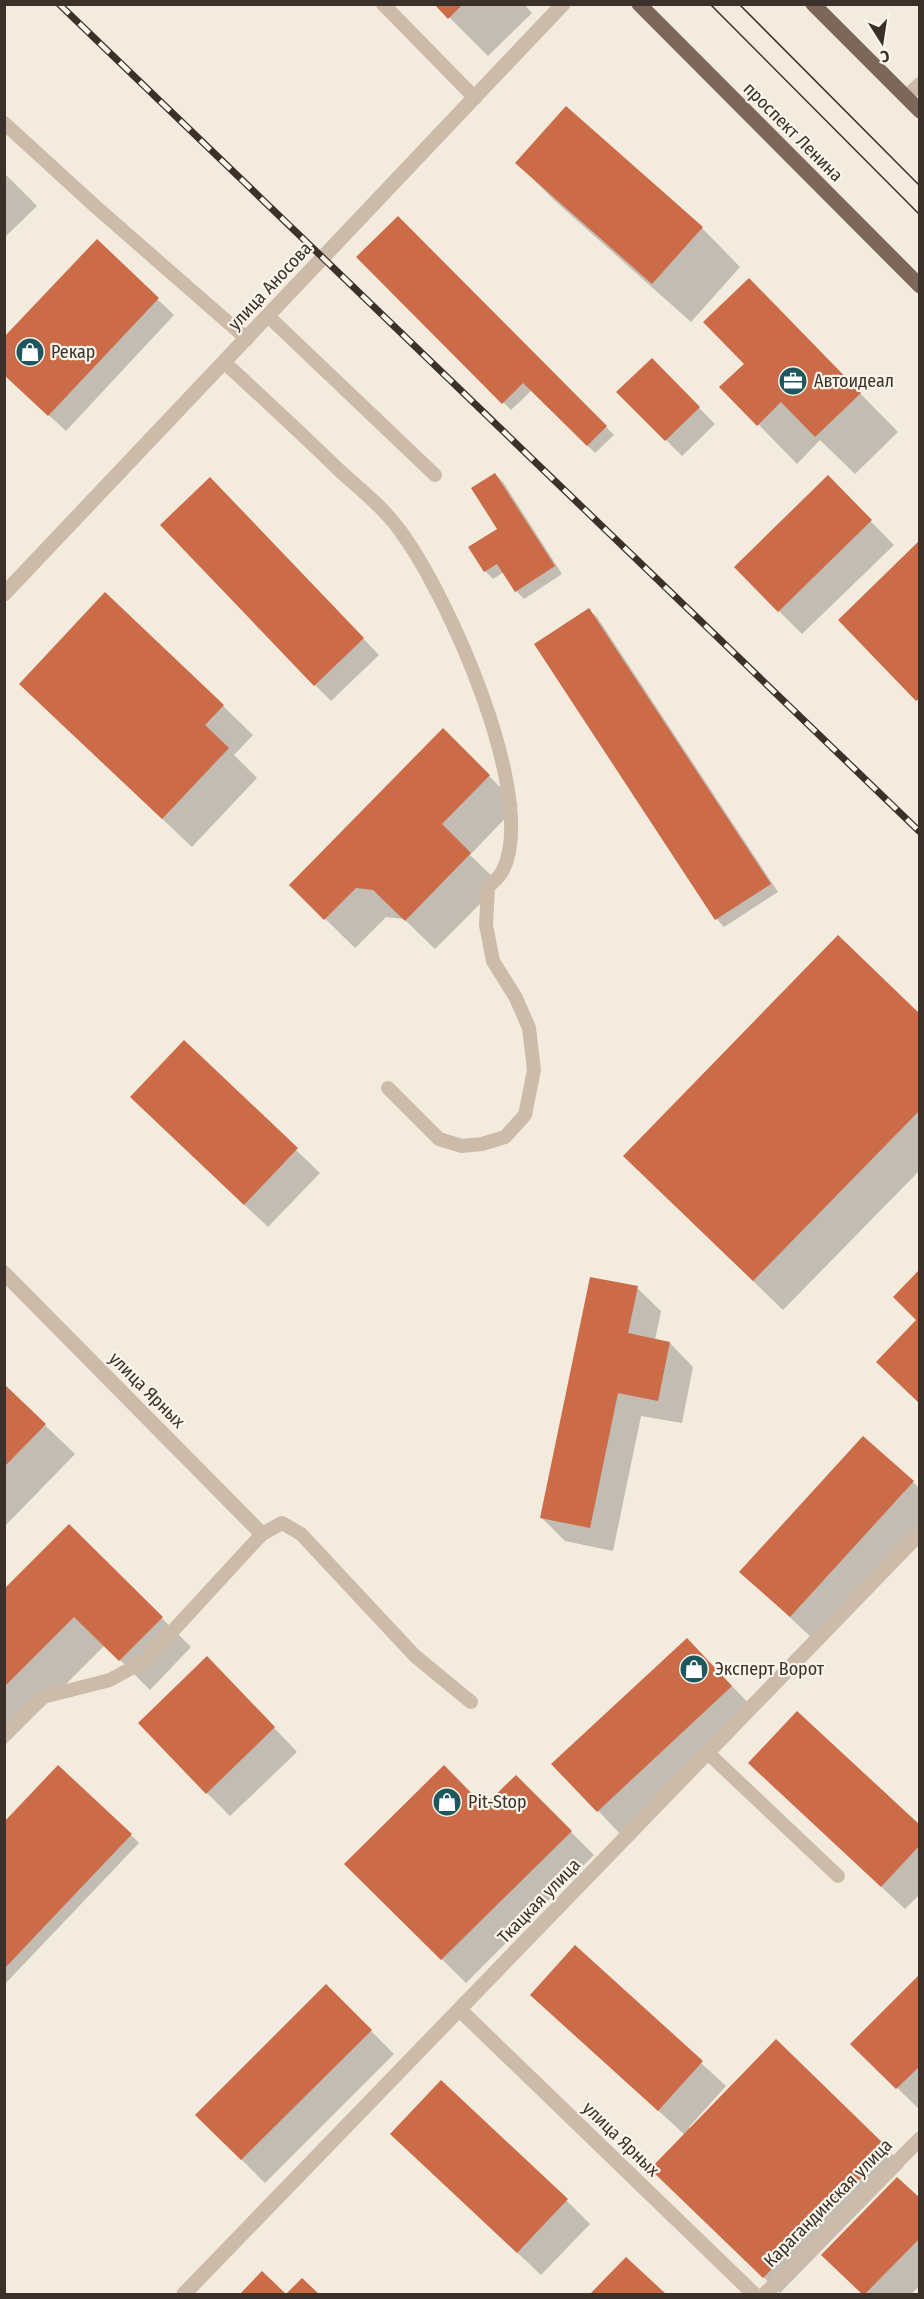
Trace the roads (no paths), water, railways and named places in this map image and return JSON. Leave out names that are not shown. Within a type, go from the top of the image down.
[{"type":"main road","name":"проспект Ленина","points":[[639,4],[920,286]]},
{"type":"main road","points":[[813,4],[920,111]]},
{"type":"street","name":"улица Аносова","points":[[4,594],[563,4]]},
{"type":"street","name":"улица Ярных","points":[[4,1273],[262,1534]]},
{"type":"street","name":"Ткацкая улица","points":[[184,2295],[461,2011],[920,1533]]},
{"type":"street","name":"улица Ярных","points":[[461,2011],[754,2295]]},
{"type":"street","name":"Карагандинская улица","points":[[765,2295],[920,2139]]},
{"type":"lane","points":[[383,4],[475,98]]},
{"type":"lane","points":[[906,97],[920,84]]},
{"type":"lane","points":[[4,123],[247,339]]},
{"type":"lane","points":[[268,316],[435,476]]},
{"type":"lane","points":[[224,362],[372,501],[400,531],[443,604],[487,706],[507,784],[512,819],[509,851],[503,872],[488,887],[486,925],[493,961],[516,998],[529,1028],[534,1070],[525,1115],[505,1137],[482,1144],[462,1146],[440,1139],[388,1088]]},
{"type":"lane","points":[[4,1733],[43,1697],[110,1680],[146,1660],[262,1534],[282,1523],[301,1534],[415,1656],[471,1702]]},
{"type":"lane","points":[[708,1753],[838,1876]]},
{"type":"tram line","points":[[710,4],[920,215]]},
{"type":"tram line","points":[[739,4],[920,186]]},
{"type":"railway","points":[[59,4],[920,832]]},
{"type":"place","name":"Рекар","points":[[30,352]]},
{"type":"place","name":"Автоидеал","points":[[793,381]]},
{"type":"place","name":"Эксперт Ворот","points":[[694,1669]]},
{"type":"place","name":"Pit-Stop","points":[[447,1802]]}]
